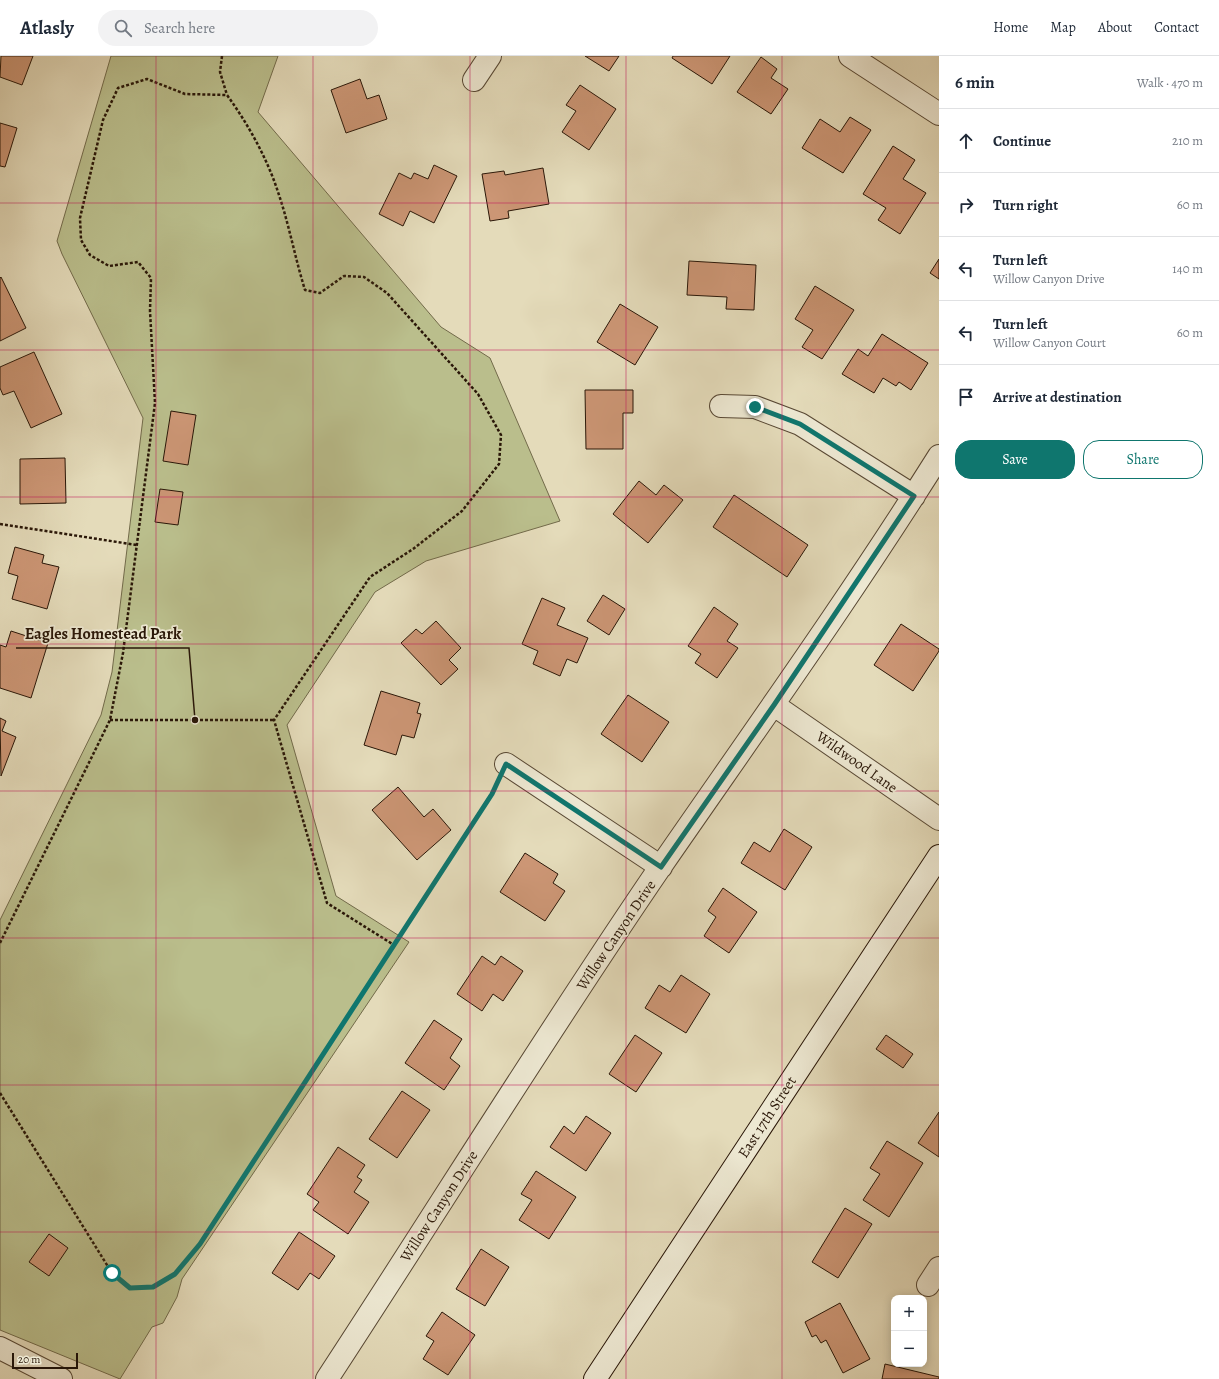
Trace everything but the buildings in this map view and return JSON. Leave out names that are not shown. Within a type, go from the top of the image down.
[{"type":"street","points":[[474,80],[490,56]]},
{"type":"street","points":[[850,56],[939,114]]},
{"type":"street","points":[[721,406],[755,407],[800,424],[914,496]]},
{"type":"street","name":"Willow Canyon Drive","points":[[327,1379],[516,1086],[661,867],[774,705],[914,496],[939,456]]},
{"type":"street","name":"Wildwood Lane","points":[[774,705],[939,819]]},
{"type":"street","points":[[506,764],[661,867]]},
{"type":"street","name":"East 17th Street","points":[[595,1379],[939,856]]},
{"type":"street","points":[[0,1348],[61,1379]]},
{"type":"path","points":[[222,56],[220,72],[227,95],[241,115],[262,153],[278,192],[305,290],[320,293],[344,276],[364,277],[376,285],[387,294],[478,394],[501,435],[499,464],[462,512],[413,549],[370,577],[274,720]]},
{"type":"path","points":[[0,943],[110,720],[123,653],[155,403],[150,311],[151,278],[138,262],[109,266],[90,255],[81,240],[80,218],[103,120],[118,88],[147,79],[185,94],[227,95]]},
{"type":"path","points":[[0,524],[136,545]]},
{"type":"path","points":[[110,720],[274,720]]},
{"type":"path","points":[[274,720],[327,903],[394,945]]},
{"type":"path","points":[[0,1093],[112,1273],[130,1288],[153,1287],[175,1274],[200,1244],[492,794],[506,764]]},
{"type":"green space","points":[[111,56],[278,56],[258,112],[441,327],[490,358],[560,521],[426,561],[375,592],[287,725],[336,896],[409,942],[182,1279],[177,1297],[163,1323],[152,1327],[120,1379],[0,1330],[0,920],[101,715],[112,672],[143,418],[57,241]]},
{"type":"place","name":"Eagles Homestead Park","points":[[195,720]]},
{"type":"route","points":[[112,1273],[130,1288],[153,1287],[175,1274],[200,1244],[492,794],[506,764],[661,867],[774,705],[914,496],[800,424],[755,407]]}]
